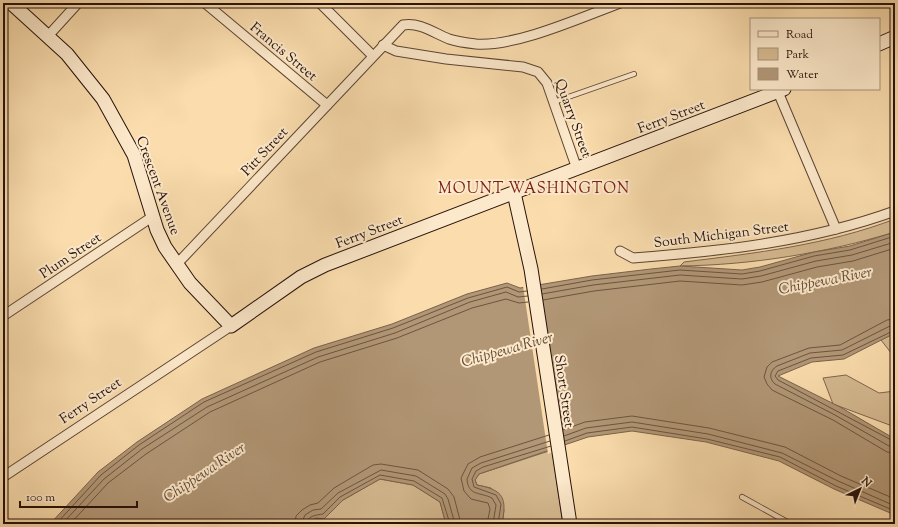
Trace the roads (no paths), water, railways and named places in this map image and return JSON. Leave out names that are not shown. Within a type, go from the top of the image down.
[{"type":"main road","name":"Crescent Avenue","points":[[11,3],[48,36],[79,67],[100,93],[115,117],[136,161],[152,217],[165,247],[176,265],[190,283],[231,326]]},
{"type":"main road","points":[[880,44],[895,37]]},
{"type":"main road","name":"Ferry Street","points":[[231,326],[301,277],[318,268],[781,90]]},
{"type":"main road","name":"Short Street","points":[[514,193],[531,269],[570,524]]},
{"type":"street","points":[[48,36],[78,3]]},
{"type":"street","name":"Francis Street","points":[[205,3],[327,105]]},
{"type":"street","points":[[320,3],[372,55]]},
{"type":"street","name":"Pitt Street","points":[[176,265],[400,26],[409,24],[421,26],[449,39],[488,44],[544,31],[620,3]]},
{"type":"street","name":"Quarry Street","points":[[383,45],[391,50],[438,58],[523,67],[538,72],[544,76],[577,169]]},
{"type":"street","points":[[781,90],[836,229]]},
{"type":"street","name":"South Michigan Street","points":[[620,252],[633,258],[733,249],[769,244],[836,229],[895,211]]},
{"type":"street","name":"Plum Street","points":[[3,316],[152,217]]},
{"type":"street","name":"Ferry Street","points":[[3,477],[231,326]]},
{"type":"lane","points":[[554,102],[634,74]]},
{"type":"lane","points":[[742,497],[792,524]]},
{"type":"water","name":"Chippewa River","points":[[895,232],[895,333],[844,359],[812,362],[778,376],[840,407],[895,439],[895,515],[834,489],[779,461],[706,442],[632,431],[588,437],[479,474],[475,480],[477,485],[493,490],[502,497],[504,508],[502,524],[446,524],[440,502],[413,485],[380,479],[343,500],[324,519],[316,518],[307,524],[50,524],[98,472],[137,442],[202,399],[314,348],[392,324],[467,294],[507,283],[520,288],[592,276],[680,266],[742,270],[760,267],[814,252],[850,246]]},
{"type":"district","name":"MOUNT WASHINGTON","points":[[534,188]]}]
